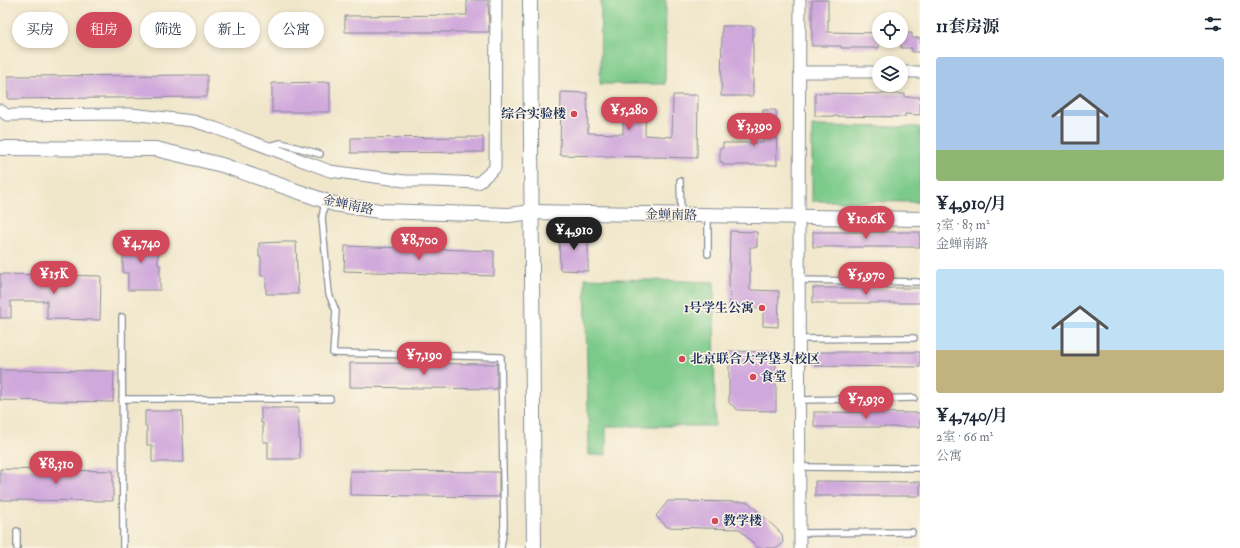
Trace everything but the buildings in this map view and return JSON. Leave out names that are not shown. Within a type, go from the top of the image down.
[{"type":"street","points":[[0,110],[7,115],[131,114],[193,121],[330,171],[405,181],[478,183],[495,168],[496,0]]},
{"type":"street","points":[[530,0],[534,548]]},
{"type":"street","points":[[800,0],[800,548]]},
{"type":"street","points":[[800,72],[872,72]]},
{"type":"street","points":[[908,72],[920,72]]},
{"type":"street","name":"金蝉南路","points":[[0,148],[156,149],[222,165],[334,204],[379,211],[509,214],[532,212],[920,219]]},
{"type":"lane","points":[[266,147],[281,143],[320,154]]},
{"type":"lane","points":[[680,181],[681,215]]},
{"type":"lane","points":[[325,201],[322,218],[329,294],[336,311],[333,353],[501,357],[504,526],[501,548]]},
{"type":"lane","points":[[708,216],[708,254]]},
{"type":"lane","points":[[799,280],[918,282]]},
{"type":"lane","points":[[122,317],[122,548]]},
{"type":"lane","points":[[799,339],[914,338]]},
{"type":"lane","points":[[799,400],[914,398]]},
{"type":"lane","points":[[122,399],[330,399]]},
{"type":"lane","points":[[800,467],[918,468]]},
{"type":"lane","points":[[17,530],[17,548]]},
{"type":"lane","points":[[800,533],[912,532]]},
{"type":"green space","points":[[601,0],[666,0],[665,84],[600,84]]},
{"type":"green space","points":[[812,126],[920,127],[920,202],[812,201]]},
{"type":"green space","points":[[585,278],[714,282],[715,426],[606,426],[606,455],[589,455]]},
{"type":"place","name":"综合实验楼","points":[[574,114]]},
{"type":"place","name":"1号学生公寓","points":[[762,308]]},
{"type":"place","name":"北京联合大学垡头校区","points":[[682,359]]},
{"type":"place","name":"食堂","points":[[753,377]]},
{"type":"place","name":"教学楼","points":[[715,521]]}]
